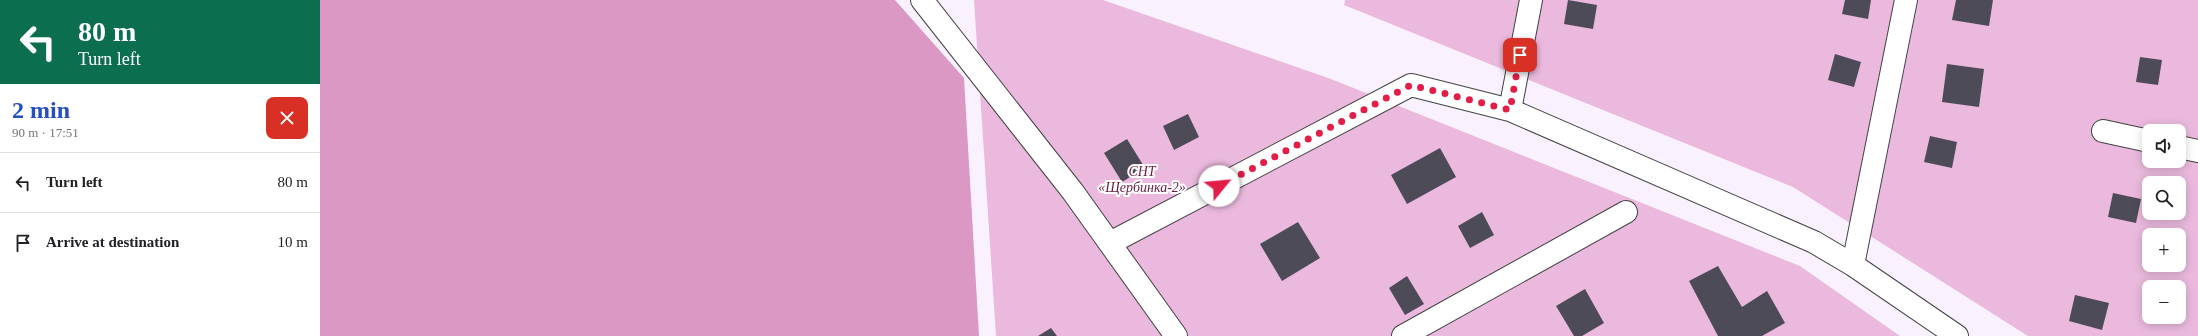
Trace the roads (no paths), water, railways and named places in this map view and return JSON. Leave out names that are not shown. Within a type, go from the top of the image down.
[{"type":"street","points":[[922,0],[1073,192],[1176,336]]},
{"type":"street","points":[[1510,110],[1531,0]]},
{"type":"street","points":[[1853,266],[1906,0]]},
{"type":"street","points":[[1110,243],[1411,85],[1510,110],[1814,242],[1853,266],[1957,336]]},
{"type":"street","points":[[2103,131],[2142,139]]},
{"type":"street","points":[[2186,148],[2198,151]]},
{"type":"street","points":[[1403,336],[1626,212]]},
{"type":"park label","name":"СНТ «Щербинка-2»","points":[[1142,180]]}]
